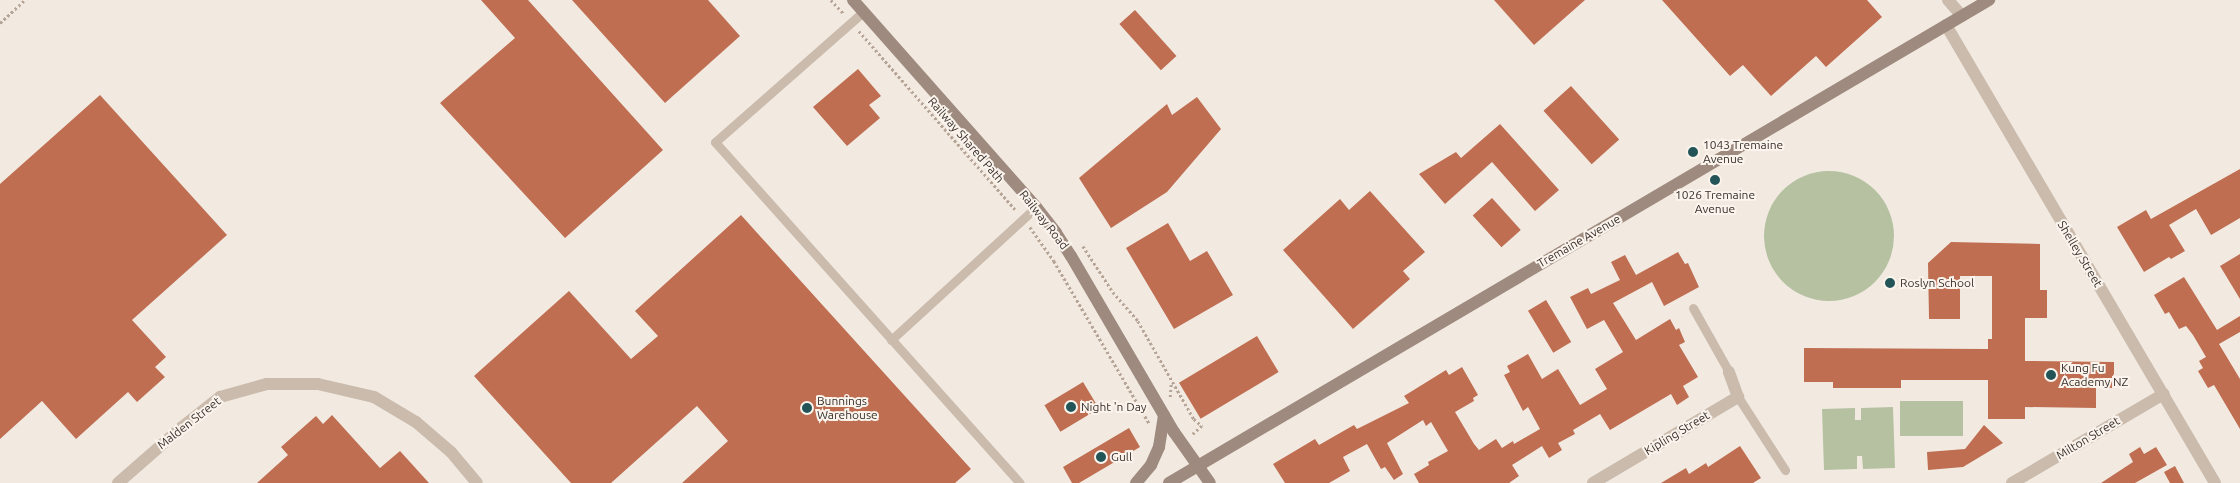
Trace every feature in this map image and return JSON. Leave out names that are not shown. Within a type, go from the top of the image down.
[{"type":"main road","name":"Railway Road","points":[[852,0],[1036,207],[1071,256],[1164,415],[1210,483]]},
{"type":"main road","name":"Tremaine Avenue","points":[[1169,483],[1989,0]]},
{"type":"main road","points":[[1136,483],[1151,465],[1158,447],[1164,415]]},
{"type":"street","points":[[1948,0],[1962,16]]},
{"type":"street","name":"Shelley Street","points":[[1946,25],[2215,483]]},
{"type":"street","points":[[1729,372],[1738,397]]},
{"type":"street","name":"Malden Street","points":[[118,483],[220,397],[267,384],[318,384],[374,397],[416,422],[450,452],[477,483]]},
{"type":"street","name":"Milton Street","points":[[2012,483],[2164,394]]},
{"type":"street","name":"Kipling Street","points":[[1593,483],[1738,397]]},
{"type":"lane","points":[[863,12],[715,142],[1020,483]]},
{"type":"lane","points":[[892,340],[1036,207]]},
{"type":"lane","points":[[1693,308],[1729,372]]},
{"type":"lane","points":[[1738,397],[1785,470]]},
{"type":"path","points":[[0,23],[25,0]]},
{"type":"path","name":"Railway Shared Path","points":[[831,0],[1024,220],[1046,248],[1149,424],[1154,428]]},
{"type":"path","points":[[1171,388],[1172,381]]},
{"type":"green space","points":[[1829,171],[1842,172],[1854,176],[1875,190],[1889,211],[1893,223],[1893,249],[1889,261],[1875,282],[1854,296],[1842,300],[1829,301],[1816,300],[1804,296],[1783,282],[1769,261],[1765,249],[1764,236],[1765,223],[1769,211],[1783,190],[1804,176],[1816,172]]},
{"type":"green space","points":[[1900,401],[1963,401],[1963,436],[1900,436]]},
{"type":"green space","points":[[1893,407],[1895,468],[1863,469],[1862,456],[1857,456],[1857,469],[1824,470],[1822,409],[1855,408],[1855,420],[1861,420],[1861,408]]},
{"type":"building","points":[[481,0],[528,0],[663,150],[565,238],[440,103],[515,38]]},
{"type":"building","points":[[572,0],[708,0],[740,36],[665,103]]},
{"type":"building","points":[[1494,0],[1585,0],[1534,45]]},
{"type":"building","points":[[1662,0],[1867,0],[1882,17],[1826,67],[1816,56],[1771,96],[1743,65],[1730,76]]},
{"type":"building","points":[[1135,10],[1176,56],[1161,70],[1119,24]]},
{"type":"building","points":[[858,69],[881,96],[869,105],[880,118],[847,146],[813,107]]},
{"type":"building","points":[[1571,86],[1619,140],[1592,164],[1544,111]]},
{"type":"building","points":[[100,95],[227,235],[132,320],[166,357],[155,367],[165,377],[137,402],[128,392],[76,439],[42,401],[0,439],[0,184]]},
{"type":"building","points":[[1197,97],[1221,129],[1167,192],[1111,228],[1079,178],[1167,104],[1172,115]]},
{"type":"building","points":[[1500,124],[1559,190],[1535,211],[1492,162],[1445,204],[1419,174],[1456,152],[1461,158]]},
{"type":"building","points":[[2240,169],[2240,218],[2211,235],[2196,209],[2169,225],[2185,251],[2171,259],[2169,257],[2144,272],[2117,227],[2146,210],[2151,219]]},
{"type":"building","points":[[1370,191],[1425,252],[1403,271],[1410,279],[1353,329],[1283,250],[1340,199],[1349,210]]},
{"type":"building","points":[[1492,198],[1521,230],[1501,247],[1473,215]]},
{"type":"building","name":"Bunnings Warehouse","points":[[741,215],[971,469],[955,483],[682,483],[728,441],[697,406],[611,483],[571,483],[474,376],[569,291],[631,359],[658,336],[635,311]]},
{"type":"building","points":[[1168,223],[1190,261],[1207,251],[1233,295],[1174,329],[1126,248]]},
{"type":"building","points":[[1951,242],[2040,244],[2040,290],[2047,290],[2047,318],[2025,318],[2025,361],[2114,362],[2114,388],[2096,388],[2096,408],[2025,407],[2025,419],[1988,419],[1988,380],[1901,380],[1901,388],[1833,388],[1833,382],[1804,382],[1804,348],[1988,349],[1988,339],[1992,339],[1992,276],[1960,276],[1960,319],[1929,319],[1928,263]]},
{"type":"building","points":[[1678,252],[1685,264],[1688,263],[1699,287],[1664,306],[1652,282],[1613,303],[1636,340],[1670,319],[1676,330],[1679,328],[1685,342],[1679,345],[1698,377],[1683,386],[1689,397],[1677,405],[1671,394],[1610,430],[1600,414],[1573,430],[1575,434],[1558,443],[1562,450],[1549,458],[1542,446],[1512,465],[1519,476],[1509,483],[1419,483],[1414,474],[1429,465],[1428,462],[1448,451],[1431,422],[1426,426],[1423,420],[1387,443],[1403,474],[1394,480],[1385,467],[1381,469],[1367,444],[1343,457],[1350,471],[1329,483],[1285,483],[1273,464],[1315,439],[1319,445],[1354,425],[1357,429],[1409,403],[1404,396],[1446,370],[1449,375],[1462,367],[1478,395],[1473,398],[1474,401],[1455,412],[1474,444],[1479,450],[1496,439],[1502,448],[1513,441],[1514,444],[1540,429],[1528,407],[1523,411],[1504,375],[1510,372],[1507,366],[1528,354],[1542,379],[1558,369],[1580,405],[1607,389],[1595,369],[1623,352],[1604,320],[1587,329],[1570,297],[1588,288],[1591,294],[1620,280],[1611,262],[1625,255],[1636,275]]},
{"type":"building","points":[[2240,254],[2240,299],[2220,266]]},
{"type":"building","points":[[2184,277],[2217,330],[2240,316],[2240,332],[2219,344],[2240,379],[2240,429],[2214,385],[2208,388],[2198,371],[2203,368],[2199,361],[2206,357],[2193,335],[2186,326],[2179,329],[2169,312],[2165,314],[2154,295]]},
{"type":"building","points":[[1546,300],[1571,342],[1553,353],[1528,311]]},
{"type":"building","points":[[1257,336],[1279,372],[1201,419],[1179,383]]},
{"type":"building","name":"Night 'n Day","points":[[1083,382],[1099,409],[1060,432],[1044,405]]},
{"type":"building","points":[[332,415],[380,468],[400,451],[429,483],[257,483],[288,455],[281,447],[316,416],[323,424]]},
{"type":"building","points":[[1984,425],[2003,443],[1963,467],[1928,470],[1927,452],[1965,449]]},
{"type":"building","name":"Gull","points":[[1129,428],[1140,447],[1079,483],[1072,483],[1063,467]]},
{"type":"building","points":[[1740,446],[1761,478],[1753,483],[1661,483],[1686,468],[1689,474],[1706,463],[1708,467]]},
{"type":"building","points":[[2140,447],[2144,454],[2156,447],[2167,465],[2135,483],[2101,483],[2133,462],[2129,454]]},
{"type":"building","points":[[2175,466],[2184,483],[2170,483],[2164,472]]},
{"type":"place","name":"1043 Tremaine Avenue","points":[[1693,152]]},
{"type":"place","name":"1026 Tremaine Avenue","points":[[1715,180]]},
{"type":"place","name":"Roslyn School","points":[[1890,283]]},
{"type":"place","name":"Kung Fu Academy NZ","points":[[2051,375]]},
{"type":"place","name":"Night 'n Day","points":[[1071,407]]},
{"type":"place","name":"Bunnings Warehouse","points":[[807,408]]},
{"type":"place","name":"Gull","points":[[1101,457]]}]
